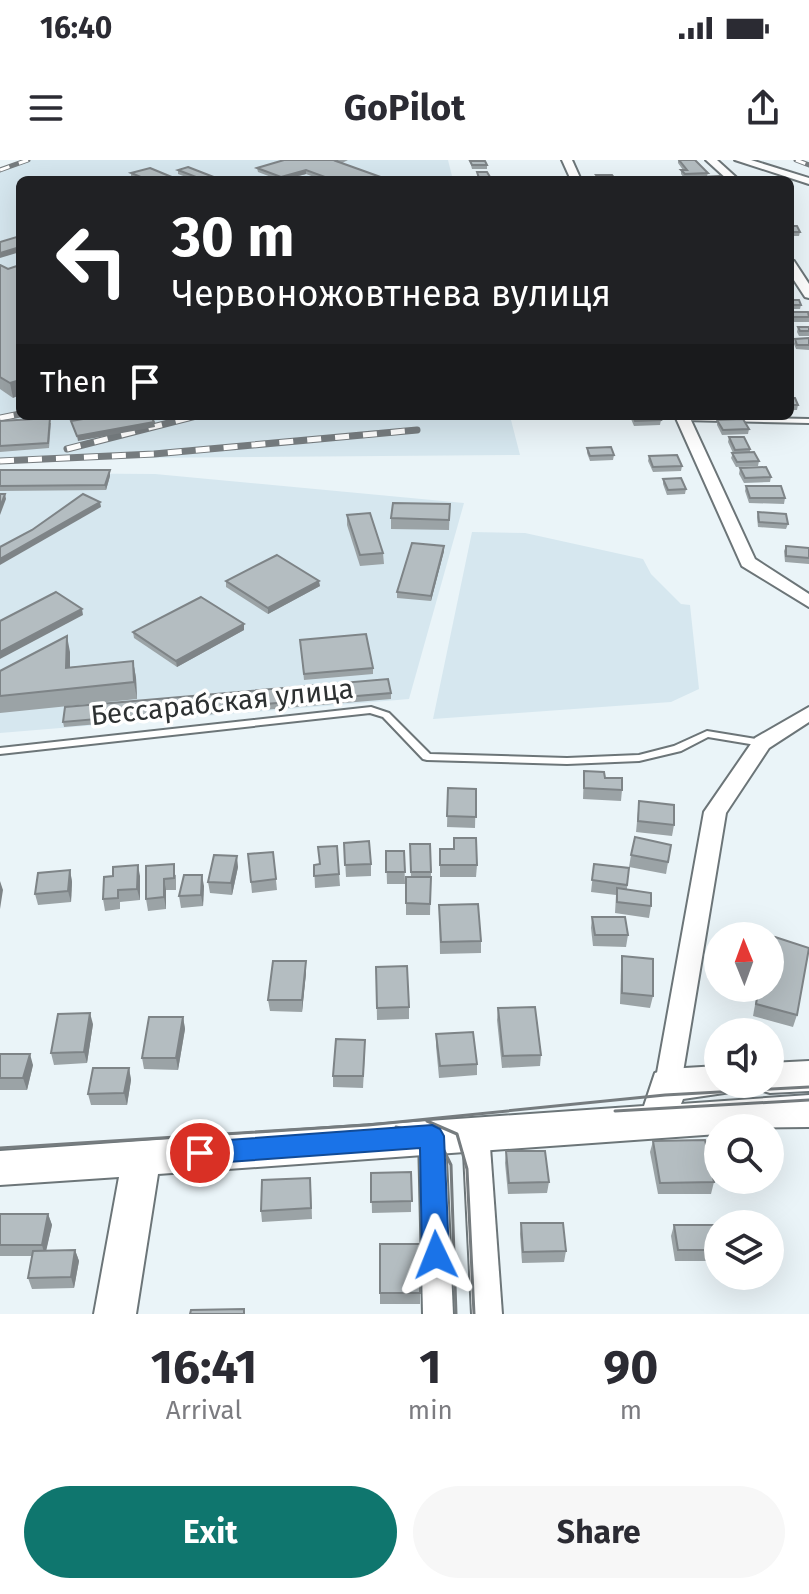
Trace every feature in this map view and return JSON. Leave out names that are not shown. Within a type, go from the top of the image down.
[{"type":"main road","points":[[784,1077],[809,1076]]},
{"type":"main road","points":[[0,1168],[476,1133],[664,1102],[704,1086]]},
{"type":"main road","points":[[664,1102],[809,1111]]},
{"type":"main road","points":[[115,1314],[142,1157]]},
{"type":"street","points":[[711,160],[729,176]]},
{"type":"street","points":[[740,160],[793,176]]},
{"type":"street","points":[[794,270],[809,294]]},
{"type":"street","points":[[684,420],[748,562],[809,602]]},
{"type":"street","points":[[664,1102],[715,812],[748,758],[762,743],[809,713]]},
{"type":"street","points":[[476,1133],[487,1314]]},
{"type":"street","points":[[432,1136],[438,1314]]},
{"type":"lane","points":[[778,420],[809,421]]},
{"type":"lane","name":"Бессарабская улица","points":[[0,751],[371,710],[386,715],[427,757],[567,761],[639,758],[677,749],[707,734],[762,743]]},
{"type":"shaded area","points":[[30,160],[448,160],[452,176],[16,176],[16,420],[511,420],[520,455],[0,459],[0,172]]},
{"type":"shaded area","points":[[0,473],[155,474],[464,503],[409,699],[0,733]]},
{"type":"shaded area","points":[[472,532],[525,533],[643,559],[651,574],[681,604],[690,605],[699,689],[671,702],[433,719]]},
{"type":"building","points":[[284,160],[338,160],[378,176],[322,176],[306,170],[278,176],[257,168]]},
{"type":"building","points":[[679,160],[695,160],[708,173],[685,174],[681,170],[687,170]]},
{"type":"building","points":[[470,161],[485,161],[487,165],[472,165]]},
{"type":"building","points":[[188,167],[211,176],[193,176],[178,170]]},
{"type":"building","points":[[150,168],[169,176],[138,176],[131,173]]},
{"type":"building","points":[[477,172],[487,172],[489,176],[478,176]]},
{"type":"building","points":[[16,237],[16,248],[0,253],[0,242]]},
{"type":"building","points":[[0,265],[8,269],[16,266],[16,381],[10,383],[0,377]]},
{"type":"building","points":[[794,312],[808,312],[809,317],[794,317]]},
{"type":"building","points":[[809,338],[809,345],[797,345],[795,339]]},
{"type":"building","points":[[50,420],[48,443],[0,446],[0,421]]},
{"type":"building","points":[[153,420],[154,422],[77,436],[71,421]]},
{"type":"building","points":[[717,420],[744,420],[749,429],[723,430]]},
{"type":"building","points":[[729,437],[744,437],[750,449],[735,450]]},
{"type":"building","points":[[611,447],[614,455],[590,456],[587,448]]},
{"type":"building","points":[[754,452],[759,461],[737,462],[732,453]]},
{"type":"building","points":[[677,455],[682,466],[653,467],[649,456]]},
{"type":"building","points":[[766,467],[771,477],[745,478],[740,468]]},
{"type":"building","points":[[0,470],[110,470],[105,485],[0,486]]},
{"type":"building","points":[[681,478],[686,489],[668,490],[663,479]]},
{"type":"building","points":[[746,486],[781,486],[785,498],[750,498]]},
{"type":"building","points":[[83,494],[100,502],[0,559],[0,547],[32,530]]},
{"type":"building","points":[[393,503],[450,504],[449,520],[391,518]]},
{"type":"building","points":[[758,512],[786,514],[788,524],[759,522]]},
{"type":"building","points":[[370,513],[383,553],[360,555],[347,515]]},
{"type":"building","points":[[412,543],[444,546],[431,596],[397,592]]},
{"type":"building","points":[[786,546],[809,548],[809,558],[786,556]]},
{"type":"building","points":[[277,555],[319,581],[268,608],[226,581]]},
{"type":"building","points":[[56,592],[82,609],[0,652],[0,621]]},
{"type":"building","points":[[201,597],[244,624],[176,661],[133,632]]},
{"type":"building","points":[[366,634],[373,668],[304,674],[300,640]]},
{"type":"building","points":[[67,636],[66,668],[133,661],[134,682],[0,696],[0,671]]},
{"type":"building","points":[[388,679],[391,693],[63,722],[65,707]]},
{"type":"building","points":[[584,771],[604,772],[605,778],[622,778],[622,790],[584,788]]},
{"type":"building","points":[[448,788],[476,789],[476,817],[447,816]]},
{"type":"building","points":[[639,801],[674,805],[674,825],[638,821]]},
{"type":"building","points":[[635,837],[671,845],[668,862],[631,855]]},
{"type":"building","points":[[454,838],[476,838],[477,865],[440,865],[440,849],[454,849]]},
{"type":"building","points":[[369,841],[371,864],[345,865],[344,843]]},
{"type":"building","points":[[410,844],[430,844],[431,872],[411,872]]},
{"type":"building","points":[[337,846],[339,874],[314,876],[314,865],[320,864],[318,847]]},
{"type":"building","points":[[386,851],[404,851],[405,872],[386,872]]},
{"type":"building","points":[[273,852],[276,879],[251,882],[248,854]]},
{"type":"building","points":[[214,855],[237,856],[231,883],[208,882]]},
{"type":"building","points":[[174,864],[174,878],[164,879],[164,897],[146,899],[146,866]]},
{"type":"building","points":[[594,864],[629,868],[627,885],[592,880]]},
{"type":"building","points":[[138,865],[137,889],[118,890],[118,898],[103,899],[104,877],[113,876],[113,867]]},
{"type":"building","points":[[70,870],[68,891],[35,894],[38,873]]},
{"type":"building","points":[[184,875],[202,875],[201,895],[179,896]]},
{"type":"building","points":[[406,877],[431,877],[430,904],[406,903]]},
{"type":"building","points":[[617,888],[651,893],[651,906],[617,902]]},
{"type":"building","points":[[478,904],[481,941],[441,942],[439,905]]},
{"type":"building","points":[[592,917],[625,917],[628,935],[595,935]]},
{"type":"building","points":[[784,940],[809,948],[797,1015],[756,1004],[784,1002]]},
{"type":"building","points":[[622,956],[653,959],[653,996],[622,993]]},
{"type":"building","points":[[273,961],[306,961],[302,1000],[268,1000]]},
{"type":"building","points":[[407,966],[409,1007],[377,1008],[376,967]]},
{"type":"building","points":[[535,1007],[541,1055],[503,1056],[498,1008]]},
{"type":"building","points":[[90,1013],[84,1052],[51,1053],[58,1014]]},
{"type":"building","points":[[149,1017],[183,1017],[176,1058],[142,1058]]},
{"type":"building","points":[[473,1032],[477,1064],[440,1066],[436,1034]]},
{"type":"building","points":[[336,1039],[365,1040],[363,1076],[333,1076]]},
{"type":"building","points":[[0,1054],[30,1054],[23,1078],[0,1078]]},
{"type":"building","points":[[93,1068],[129,1068],[124,1093],[88,1094]]},
{"type":"building","points":[[704,1140],[704,1182],[660,1183],[653,1141]]},
{"type":"building","points":[[506,1151],[545,1151],[549,1182],[509,1183]]},
{"type":"building","points":[[411,1172],[412,1201],[371,1202],[371,1173]]},
{"type":"building","points":[[310,1178],[311,1208],[261,1211],[262,1180]]},
{"type":"building","points":[[0,1214],[48,1214],[42,1245],[0,1245]]},
{"type":"building","points":[[521,1223],[563,1223],[566,1251],[523,1252]]},
{"type":"building","points":[[674,1225],[704,1225],[704,1250],[678,1250]]},
{"type":"building","points":[[380,1244],[420,1244],[420,1293],[380,1293]]},
{"type":"building","points":[[75,1250],[71,1277],[28,1278],[33,1251]]},
{"type":"building","points":[[244,1309],[244,1314],[190,1314],[191,1310]]},
{"type":"tram line","points":[[0,1148],[368,1125],[665,1095],[809,1087]]},
{"type":"tram line","points":[[615,1111],[809,1100]]},
{"type":"tram line","points":[[427,1121],[457,1134],[467,1169],[474,1314]]},
{"type":"tram line","points":[[396,1127],[437,1136],[451,1165],[456,1314]]},
{"type":"railway","points":[[0,170],[28,160]]},
{"type":"railway","points":[[796,160],[809,165]]},
{"type":"railway","points":[[0,418],[16,415]]},
{"type":"railway","points":[[67,449],[180,420]]},
{"type":"railway","points":[[0,461],[154,454],[417,430]]},
{"type":"route","points":[[200,1153],[432,1136],[436,1255]]}]
